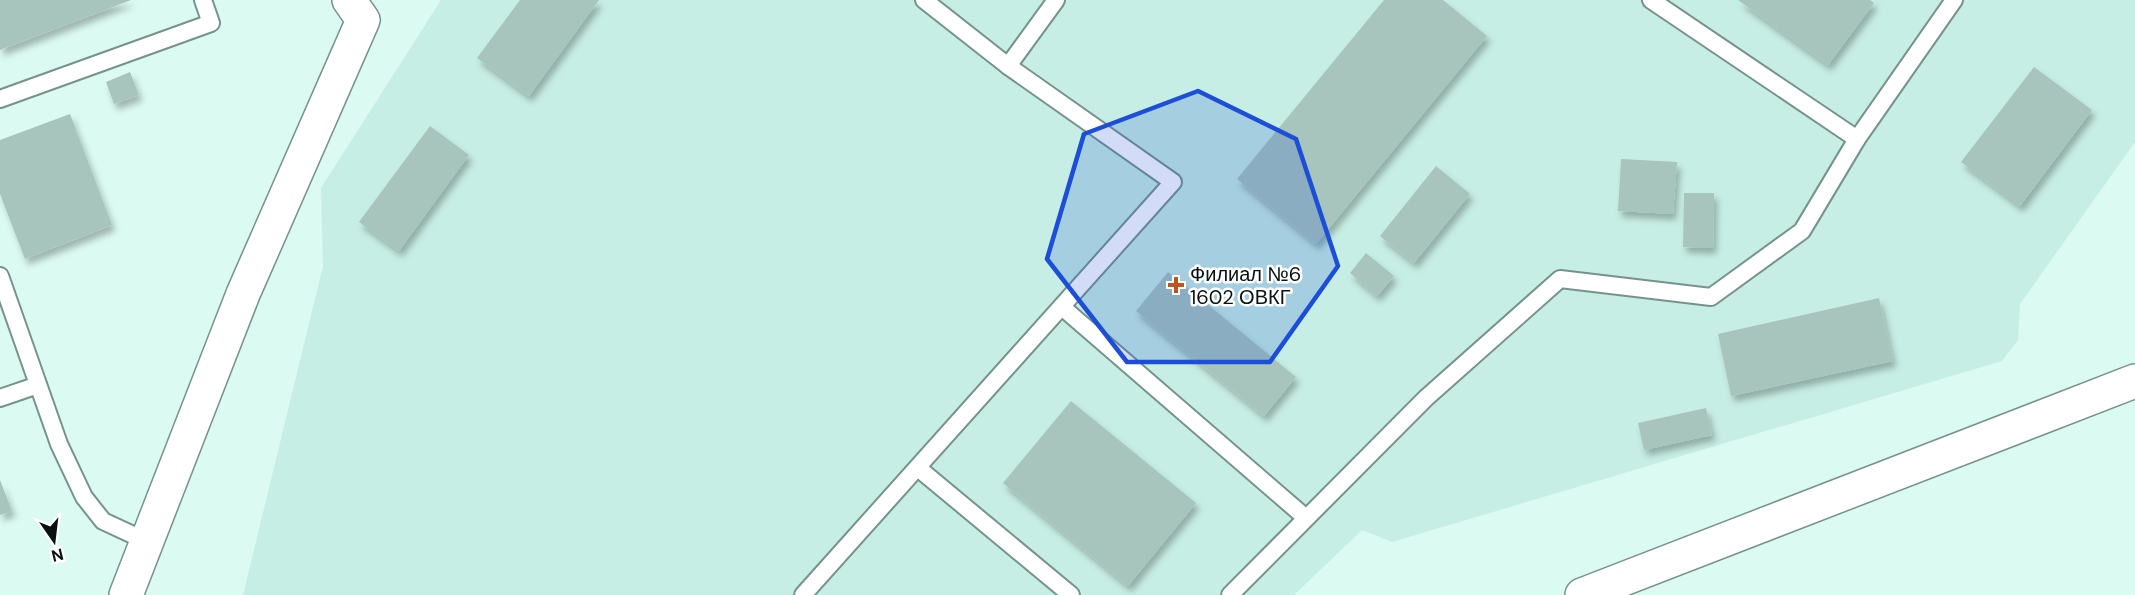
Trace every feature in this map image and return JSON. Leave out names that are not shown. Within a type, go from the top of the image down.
[{"type":"street","points":[[126,595],[243,294],[363,20],[349,0]]},
{"type":"street","points":[[1582,595],[2135,381]]},
{"type":"lane","points":[[0,99],[211,23],[203,0]]},
{"type":"lane","points":[[803,595],[1173,182],[1008,66],[924,0]]},
{"type":"lane","points":[[1008,66],[1056,0]]},
{"type":"lane","points":[[1651,0],[1857,139]]},
{"type":"lane","points":[[1230,595],[1426,398],[1560,279],[1711,297],[1802,231],[1857,139],[1954,0]]},
{"type":"lane","points":[[0,276],[59,444],[84,497],[103,521],[146,541]]},
{"type":"lane","points":[[1062,307],[1306,518]]},
{"type":"lane","points":[[0,398],[38,385]]},
{"type":"lane","points":[[918,468],[1071,595]]},
{"type":"highlighted area","points":[[1198,91],[1296,139],[1338,266],[1270,362],[1127,362],[1047,259],[1084,134]]},
{"type":"shaded area","name":"Филиал №6 1602 ОВКГ","points":[[441,0],[2135,0],[2135,142],[2020,304],[2018,340],[2002,361],[1392,542],[1362,530],[1294,595],[243,595],[323,266],[321,188]]},
{"type":"building","points":[[0,0],[131,0],[0,50]]},
{"type":"building","points":[[520,0],[599,0],[529,96],[477,58]]},
{"type":"building","points":[[1384,0],[1443,0],[1487,36],[1316,244],[1237,179]]},
{"type":"building","points":[[1738,0],[1870,0],[1874,3],[1828,65]]},
{"type":"building","points":[[2034,67],[2092,110],[2020,206],[1961,162]]},
{"type":"building","points":[[130,72],[139,95],[114,104],[106,82]]},
{"type":"building","points":[[70,114],[112,225],[25,259],[0,194],[0,140]]},
{"type":"building","points":[[430,126],[469,155],[399,251],[359,222]]},
{"type":"building","points":[[1621,159],[1677,162],[1673,214],[1618,211]]},
{"type":"building","points":[[1436,166],[1470,194],[1414,263],[1380,236]]},
{"type":"building","points":[[1684,193],[1714,193],[1713,248],[1683,247]]},
{"type":"building","points":[[1366,253],[1394,276],[1377,296],[1350,273]]},
{"type":"building","points":[[1168,272],[1296,377],[1264,416],[1136,311]]},
{"type":"building","points":[[1879,298],[1893,361],[1731,396],[1718,334]]},
{"type":"building","points":[[1071,401],[1196,503],[1128,586],[1003,483]]},
{"type":"building","points":[[1706,408],[1712,435],[1644,450],[1638,423]]},
{"type":"building","points":[[0,480],[12,511],[0,515]]},
{"type":"place","name":"Филиал №6 1602 ОВКГ","points":[[1176,285]]}]
